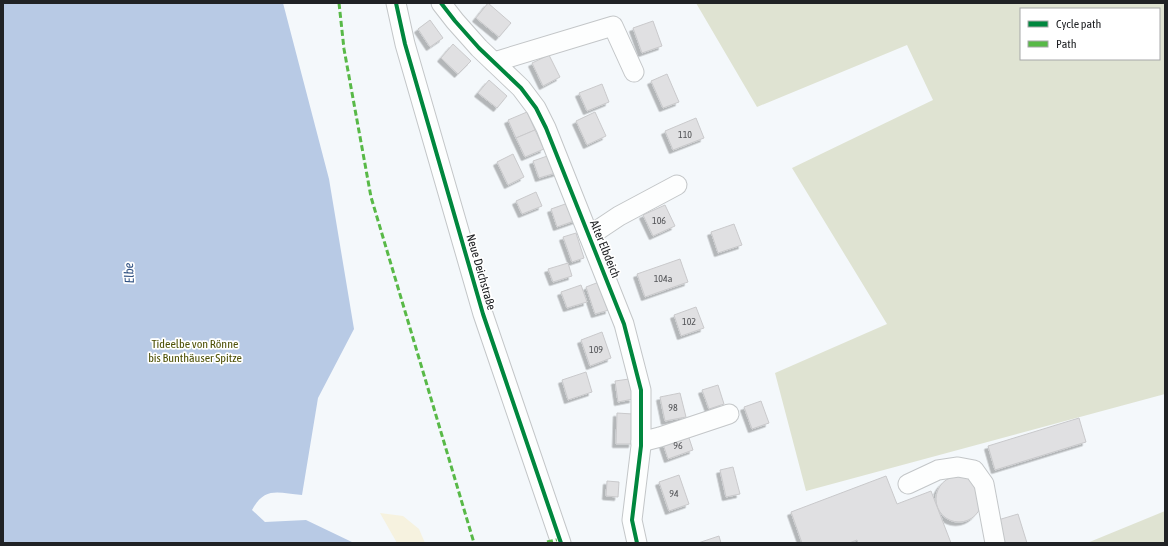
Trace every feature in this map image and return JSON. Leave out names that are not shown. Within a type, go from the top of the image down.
[{"type":"street","name":"Neue Deichstraße","points":[[396,3],[405,44],[483,314],[561,543]]},
{"type":"street","name":"Alter Elbdeich","points":[[441,3],[460,26],[521,88],[536,108],[546,128],[624,324],[641,390],[641,442],[632,520],[637,543]]},
{"type":"street","points":[[494,62],[613,26],[634,72]]},
{"type":"street","points":[[589,236],[619,216],[677,185]]},
{"type":"street","points":[[641,442],[729,414]]},
{"type":"street","points":[[908,484],[938,470],[958,467],[974,470],[984,484],[995,543]]},
{"type":"green space","points":[[696,3],[1165,3],[1165,394],[806,491],[775,373],[887,324],[792,168],[933,100],[907,45],[757,107]]},
{"type":"green space","points":[[1165,511],[1165,543],[1087,543]]},
{"type":"sand","points":[[380,513],[403,516],[419,529],[425,543],[397,543]]},
{"type":"water","name":"Tideelbe von Rönne bis Bunthäuser Spitze","points":[[3,3],[283,3],[329,179],[354,329],[318,398],[302,495],[279,493],[267,494],[257,502],[252,510],[265,522],[306,520],[354,543],[3,543]]},
{"type":"building","points":[[488,3],[511,23],[499,37],[476,18]]},
{"type":"building","points":[[430,20],[443,38],[430,47],[418,29]]},
{"type":"building","points":[[653,21],[662,46],[642,53],[633,28]]},
{"type":"building","points":[[453,44],[471,61],[458,74],[441,58]]},
{"type":"building","points":[[549,55],[560,77],[543,86],[532,63]]},
{"type":"building","points":[[667,74],[679,102],[663,108],[651,81]]},
{"type":"building","points":[[489,80],[507,96],[497,108],[478,93]]},
{"type":"building","points":[[602,84],[609,102],[587,111],[579,93]]},
{"type":"building","points":[[527,112],[535,130],[516,138],[508,120]]},
{"type":"building","points":[[595,112],[606,136],[587,145],[576,121]]},
{"type":"building","points":[[696,118],[704,138],[673,150],[665,131]]},
{"type":"building","points":[[535,130],[544,149],[525,157],[516,138]]},
{"type":"building","points":[[513,154],[524,177],[508,185],[497,162]]},
{"type":"building","points":[[553,154],[559,172],[539,178],[533,161]]},
{"type":"building","points":[[536,192],[542,206],[522,214],[516,201]]},
{"type":"building","points":[[571,202],[577,220],[557,227],[551,209]]},
{"type":"building","points":[[665,205],[675,226],[653,236],[643,215]]},
{"type":"building","points":[[734,224],[742,245],[718,253],[711,232]]},
{"type":"building","points":[[576,233],[584,258],[572,262],[563,237]]},
{"type":"building","points":[[680,259],[688,282],[645,297],[637,274]]},
{"type":"building","points":[[568,263],[572,276],[553,282],[548,269]]},
{"type":"building","points":[[599,282],[609,310],[595,314],[586,287]]},
{"type":"building","points":[[581,285],[587,302],[567,308],[561,292]]},
{"type":"building","points":[[696,307],[704,328],[681,336],[674,315]]},
{"type":"building","points":[[602,332],[611,358],[590,366],[581,340]]},
{"type":"building","points":[[586,372],[592,392],[568,400],[562,380]]},
{"type":"building","points":[[629,379],[633,399],[618,402],[615,381]]},
{"type":"building","points":[[718,385],[724,404],[709,409],[702,390]]},
{"type":"building","points":[[680,393],[686,417],[665,421],[660,397]]},
{"type":"building","points":[[761,401],[769,423],[752,429],[744,407]]},
{"type":"building","points":[[617,413],[633,414],[632,444],[616,444]]},
{"type":"building","points":[[1079,418],[1086,442],[995,470],[988,446]]},
{"type":"building","points":[[687,432],[693,450],[668,459],[662,441]]},
{"type":"building","points":[[733,467],[740,494],[726,497],[720,470]]},
{"type":"building","points":[[679,475],[689,504],[669,511],[659,482]]},
{"type":"building","points":[[886,476],[897,504],[931,491],[951,543],[858,543],[857,540],[849,543],[802,543],[791,512]]},
{"type":"building","points":[[954,476],[964,476],[972,480],[978,486],[982,494],[982,504],[978,512],[972,518],[964,522],[954,522],[946,518],[940,512],[936,504],[936,494],[940,486],[946,480]]},
{"type":"building","points":[[607,481],[619,482],[618,497],[606,496]]},
{"type":"building","points":[[1018,514],[1027,543],[1005,543],[998,520]]},
{"type":"building","points":[[719,536],[721,543],[698,543]]},
{"type":"marked path","points":[[339,3],[344,49],[371,197],[474,543]]},
{"type":"marked path","points":[[547,542],[560,539]]},
{"type":"cycle path","points":[[396,3],[405,44],[483,314],[561,543]]},
{"type":"cycle path","points":[[441,3],[479,48],[521,88],[536,108],[546,128],[624,324],[641,390],[641,446],[632,520],[637,543]]},
{"type":"water label","name":"Elbe","points":[[129,273]]}]
